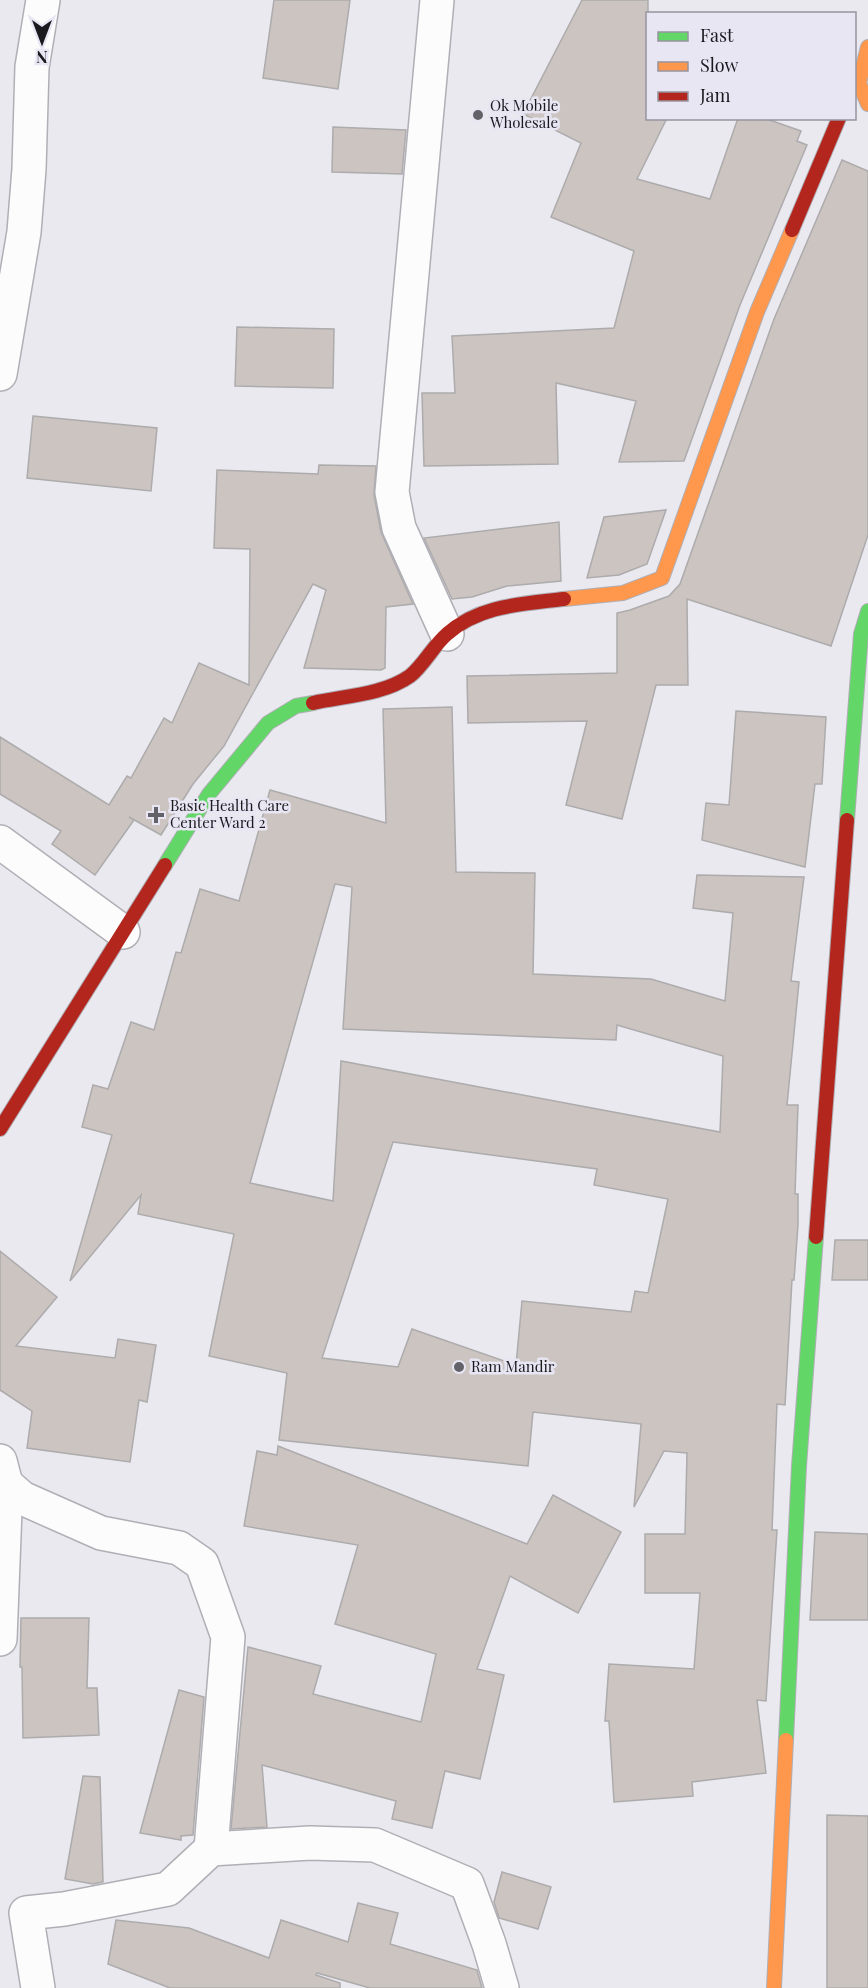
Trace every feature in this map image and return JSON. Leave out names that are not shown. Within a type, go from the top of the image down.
[{"type":"street","points":[[0,374],[24,232],[29,169],[32,67],[43,0]]},
{"type":"street","points":[[437,0],[392,492],[399,528],[447,634]]},
{"type":"street","points":[[0,1129],[209,794],[268,723],[296,706],[387,688],[411,675],[447,634],[476,615],[509,605],[623,593],[662,578],[757,312],[838,120]]},
{"type":"street","points":[[774,1988],[799,1466],[861,634],[868,611]]},
{"type":"street","points":[[0,842],[123,932]]},
{"type":"street","points":[[0,1639],[3,1472]]},
{"type":"street","points":[[3,1472],[22,1498],[101,1533],[179,1548],[202,1564],[228,1637],[211,1849]]},
{"type":"street","points":[[38,1988],[26,1913],[64,1909],[168,1889],[211,1849],[310,1844],[375,1845],[467,1884],[502,1988]]},
{"type":"building","points":[[274,0],[350,0],[338,89],[263,78]]},
{"type":"building","points":[[582,0],[648,0],[646,120],[666,120],[637,179],[710,199],[737,120],[770,120],[801,131],[797,141],[807,145],[740,305],[684,461],[619,462],[636,401],[556,383],[558,464],[424,466],[422,393],[455,393],[452,336],[614,328],[634,251],[551,217],[581,143],[523,114]]},
{"type":"building","points":[[333,127],[406,130],[402,174],[332,172]]},
{"type":"building","points":[[842,160],[868,171],[868,535],[831,646],[687,599],[688,685],[656,685],[622,819],[566,805],[587,721],[468,723],[467,676],[617,673],[617,613],[669,596],[680,584],[774,319]]},
{"type":"building","points":[[237,327],[334,329],[333,388],[235,386]]},
{"type":"building","points":[[33,416],[157,428],[151,491],[27,478]]},
{"type":"building","points":[[319,465],[376,466],[374,495],[381,532],[413,604],[386,607],[385,668],[381,670],[304,668],[326,590],[313,584],[224,746],[193,784],[161,835],[129,817],[134,820],[95,875],[52,844],[61,831],[0,794],[0,737],[109,805],[127,776],[131,778],[164,718],[172,723],[199,663],[249,685],[250,549],[214,548],[217,470],[318,474]]},
{"type":"building","points":[[666,510],[647,564],[619,575],[587,578],[604,517]]},
{"type":"building","points":[[559,522],[561,581],[507,586],[472,597],[452,599],[424,538]]},
{"type":"building","points":[[452,707],[456,872],[535,873],[533,974],[651,979],[725,1001],[733,913],[693,908],[697,875],[804,877],[791,981],[799,982],[787,1105],[798,1105],[795,1194],[798,1194],[798,1225],[794,1280],[792,1280],[785,1405],[777,1404],[772,1530],[777,1530],[766,1701],[757,1700],[766,1773],[692,1782],[693,1796],[614,1802],[609,1721],[605,1721],[609,1664],[694,1669],[700,1593],[645,1593],[645,1534],[685,1534],[687,1453],[664,1451],[634,1507],[641,1424],[533,1412],[528,1466],[279,1440],[287,1373],[209,1356],[234,1234],[138,1214],[141,1195],[70,1281],[112,1135],[82,1127],[93,1085],[108,1089],[131,1022],[154,1030],[176,952],[181,953],[200,889],[239,901],[270,790],[386,823],[383,709]],"holes":[[[335,884],[352,887],[343,1029],[616,1040],[617,1025],[723,1056],[720,1132],[341,1061],[333,1201],[250,1183]],[[393,1142],[597,1169],[594,1185],[668,1199],[648,1293],[635,1291],[631,1312],[522,1301],[516,1365],[412,1329],[398,1367],[322,1358]]]},
{"type":"building","points":[[736,711],[826,717],[822,784],[815,784],[805,867],[702,840],[706,803],[729,805]]},
{"type":"building","points":[[835,1240],[868,1240],[868,1280],[832,1280]]},
{"type":"building","points":[[0,1251],[57,1297],[16,1346],[115,1358],[118,1339],[156,1345],[147,1402],[139,1400],[130,1462],[27,1448],[32,1411],[0,1390]]},
{"type":"building","points":[[278,1446],[527,1544],[553,1495],[621,1532],[578,1613],[510,1576],[477,1669],[504,1675],[480,1779],[445,1771],[432,1828],[392,1819],[396,1801],[262,1765],[267,1827],[231,1829],[248,1647],[321,1666],[313,1694],[421,1722],[436,1654],[335,1624],[358,1545],[244,1526],[257,1451],[277,1455]]},
{"type":"building","points":[[815,1532],[868,1534],[868,1620],[810,1620]]},
{"type":"building","points":[[21,1618],[89,1618],[87,1688],[97,1688],[99,1735],[23,1738],[22,1667],[20,1667]]},
{"type":"building","points":[[179,1690],[204,1697],[193,1835],[181,1836],[181,1840],[140,1833]]},
{"type":"building","points":[[83,1776],[100,1777],[103,1882],[93,1884],[65,1879]]},
{"type":"building","points":[[827,1815],[868,1816],[868,1988],[827,1988]]},
{"type":"building","points":[[502,1872],[551,1887],[538,1929],[499,1918],[494,1902]]},
{"type":"building","points":[[358,1903],[398,1913],[390,1944],[477,1970],[482,1988],[370,1988],[317,1973],[316,1975],[340,1983],[340,1988],[170,1988],[108,1964],[116,1920],[189,1928],[269,1958],[281,1920],[348,1942]]},
{"type":"traffic: fast","points":[[847,820],[861,634],[868,611]]},
{"type":"traffic: fast","points":[[165,865],[209,794],[268,723],[296,706],[313,703]]},
{"type":"traffic: fast","points":[[786,1740],[799,1466],[816,1237]]},
{"type":"traffic: slow","points":[[868,47],[859,83],[868,104]]},
{"type":"traffic: slow","points":[[564,599],[623,593],[662,578],[757,312],[792,230]]},
{"type":"traffic: slow","points":[[774,1988],[786,1740]]},
{"type":"traffic: jam","points":[[792,230],[838,120]]},
{"type":"traffic: jam","points":[[313,703],[376,691],[399,682],[415,672],[447,634],[473,617],[517,605],[564,599]]},
{"type":"traffic: jam","points":[[816,1237],[847,820]]},
{"type":"traffic: jam","points":[[0,1129],[165,865]]},
{"type":"place","name":"Ok Mobile Wholesale","points":[[478,115]]},
{"type":"place","name":"Basic Health Care Center Ward 2","points":[[156,815]]},
{"type":"place","name":"Ram Mandir","points":[[459,1367]]}]
